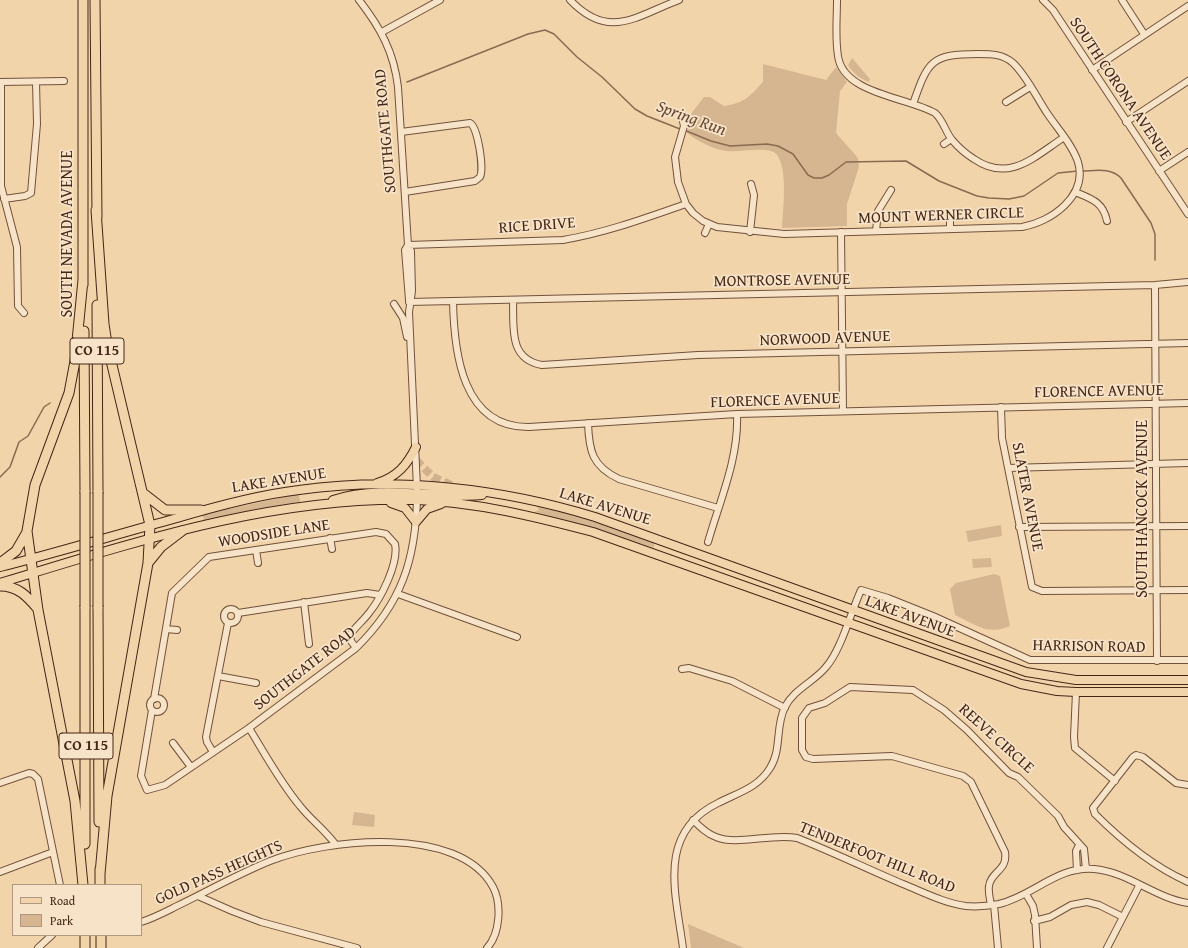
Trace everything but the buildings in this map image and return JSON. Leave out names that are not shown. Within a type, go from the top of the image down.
[{"type":"highway","name":"SOUTH NEVADA AVENUE","points":[[83,0],[85,492],[84,884]]},
{"type":"highway","name":"SOUTH NEVADA AVENUE","points":[[95,0],[100,874]]},
{"type":"highway","points":[[96,210],[107,344],[150,525],[148,563],[107,796],[100,874]]},
{"type":"highway","points":[[83,280],[75,361],[69,393],[35,486],[28,531],[30,559],[38,610],[73,787],[80,836],[84,884]]},
{"type":"highway","points":[[143,493],[166,510],[201,510]]},
{"type":"highway","points":[[0,563],[16,551],[28,531]]},
{"type":"highway","points":[[148,563],[162,547],[182,531]]},
{"type":"highway","points":[[0,584],[22,592],[38,610]]},
{"type":"highway","name":"CO 115","points":[[100,874],[100,884]]},
{"type":"highway","points":[[85,936],[85,948]]},
{"type":"highway","points":[[101,936],[101,948]]},
{"type":"main road","points":[[372,485],[386,480],[400,471],[407,464],[416,447]]},
{"type":"main road","name":"LAKE AVENUE","points":[[0,567],[201,510],[243,500],[300,489],[372,485],[417,493],[446,503],[537,517],[593,532],[1021,684],[1057,691],[1076,692],[1188,692]]},
{"type":"main road","points":[[317,505],[360,493],[417,493]]},
{"type":"main road","name":"LAKE AVENUE","points":[[0,584],[32,573],[182,531],[262,513],[317,505],[382,501],[417,493],[491,494],[558,506],[595,516],[1026,672],[1076,680],[1188,680]]},
{"type":"main road","points":[[382,501],[393,503],[405,508],[416,522],[427,509],[446,503]]},
{"type":"street","name":"SOUTHGATE ROAD","points":[[152,710],[141,776],[147,790],[165,785],[249,728],[356,648],[382,621],[398,594],[412,556],[416,522],[416,447],[405,250],[408,245],[401,132],[394,64],[382,32],[359,0]]},
{"type":"street","points":[[382,32],[440,0]]},
{"type":"street","points":[[570,0],[593,19],[614,23],[629,20],[679,0]]},
{"type":"street","points":[[837,0],[838,56],[845,72],[859,84],[929,110],[939,117],[951,139],[958,147],[979,163],[1006,170],[1023,164],[1063,138]]},
{"type":"street","name":"SOUTH CORONA AVENUE","points":[[1043,0],[1053,10],[1188,214]]},
{"type":"street","points":[[1122,0],[1144,34]]},
{"type":"street","points":[[1092,70],[1188,6]]},
{"type":"street","points":[[914,104],[922,77],[934,58],[954,54],[991,54],[1006,58],[1009,51]]},
{"type":"street","name":"MOUNT WERNER CIRCLE","points":[[682,117],[684,126],[676,149],[674,165],[678,182],[686,204],[698,218],[709,224],[726,229],[784,234],[1022,227],[1046,220],[1059,211],[1075,192],[1079,168],[1075,155],[1030,87],[1016,67],[1006,58]]},
{"type":"street","points":[[24,313],[18,306],[17,247],[4,199],[1,179],[0,82],[64,81]]},
{"type":"street","points":[[1126,122],[1188,81]]},
{"type":"street","points":[[4,199],[25,196],[31,192],[37,124],[36,82]]},
{"type":"street","points":[[1006,102],[1030,87]]},
{"type":"street","points":[[401,132],[470,123],[476,130],[482,170],[480,177],[475,181],[405,192]]},
{"type":"street","points":[[944,144],[951,139]]},
{"type":"street","points":[[1159,171],[1188,152]]},
{"type":"street","points":[[750,232],[754,195],[751,184]]},
{"type":"street","points":[[876,231],[878,211],[891,190]]},
{"type":"street","points":[[1075,192],[1102,207],[1105,212],[1107,222]]},
{"type":"street","name":"RICE DRIVE","points":[[408,245],[563,240],[612,228],[686,204]]},
{"type":"street","points":[[1046,220],[1049,226]]},
{"type":"street","points":[[950,221],[950,229]]},
{"type":"street","points":[[705,233],[709,224]]},
{"type":"street","points":[[841,232],[843,411]]},
{"type":"street","name":"MONTROSE AVENUE","points":[[409,302],[1155,285],[1188,282]]},
{"type":"street","name":"SOUTH HANCOCK AVENUE","points":[[1155,285],[1157,661]]},
{"type":"street","name":"NORWOOD AVENUE","points":[[513,300],[514,336],[518,349],[530,361],[542,365],[698,355],[1188,343]]},
{"type":"street","name":"FLORENCE AVENUE","points":[[453,302],[454,333],[462,371],[472,394],[484,411],[503,422],[523,427],[737,414],[1188,403]]},
{"type":"street","points":[[394,304],[402,318],[411,353]]},
{"type":"street","name":"SLATER AVENUE","points":[[1000,407],[1002,438],[1030,584],[1034,589],[1042,591],[1156,591]]},
{"type":"street","points":[[708,542],[736,445],[737,414]]},
{"type":"street","points":[[588,423],[589,440],[592,453],[598,464],[607,473],[619,479],[718,508]]},
{"type":"street","points":[[1008,468],[1188,464]]},
{"type":"street","points":[[1019,527],[1188,526]]},
{"type":"street","name":"WOODSIDE LANE","points":[[154,699],[172,593],[209,557],[376,532],[386,534],[393,540],[395,555],[380,595]]},
{"type":"street","points":[[330,538],[332,549]]},
{"type":"street","points":[[256,550],[258,563]]},
{"type":"street","name":"HARRISON ROAD","points":[[852,610],[861,590],[888,598],[933,616],[1030,660],[1188,660]]},
{"type":"street","points":[[1156,591],[1188,590]]},
{"type":"street","points":[[213,752],[207,742],[206,737],[228,623],[224,618],[225,612],[231,609],[238,613],[367,593],[380,595],[369,613],[350,635],[351,641],[356,648]]},
{"type":"street","points":[[398,594],[517,637]]},
{"type":"street","points":[[304,602],[309,644]]},
{"type":"street","points":[[683,948],[674,867],[680,840],[693,820],[705,810],[718,802],[742,793],[759,781],[770,769],[777,752],[785,708],[792,696],[827,667],[832,660],[852,610]]},
{"type":"street","points":[[228,623],[236,622],[238,613]]},
{"type":"street","points":[[166,629],[177,630]]},
{"type":"street","points":[[682,669],[689,668],[732,682],[785,708]]},
{"type":"street","points":[[218,676],[256,683]]},
{"type":"street","name":"REEVE CIRCLE","points":[[993,905],[989,886],[992,879],[1005,864],[1006,852],[972,782],[963,776],[892,756],[813,759],[806,757],[802,750],[802,718],[808,708],[826,703],[850,687],[913,690],[944,710],[967,730],[1007,772],[1018,777],[1058,816],[1079,845],[1084,849],[1086,869]]},
{"type":"street","points":[[1076,692],[1075,748],[1115,781]]},
{"type":"street","points":[[154,699],[160,700],[163,706],[158,712],[152,710],[150,705],[154,699]]},
{"type":"street","points":[[249,728],[278,775],[300,806],[336,845]]},
{"type":"street","points":[[173,742],[191,767]]},
{"type":"street","points":[[1188,785],[1176,783],[1139,755],[1133,757],[1094,806],[1093,811],[1135,851],[1169,873],[1188,882]]},
{"type":"street","points":[[0,783],[29,773],[33,774],[38,779],[60,884]]},
{"type":"street","name":"TENDERFOOT HILL ROAD","points":[[693,820],[709,834],[718,838],[734,840],[777,836],[797,838],[945,901],[967,906],[993,905],[1026,894],[1059,875],[1086,869],[1109,872],[1170,900],[1188,903]]},
{"type":"street","name":"GOLD PASS HEIGHTS","points":[[142,922],[270,861],[336,845],[371,842],[410,844],[446,852],[464,859],[477,867],[491,883],[498,903],[499,913],[494,936],[487,948]]},
{"type":"street","points":[[1078,870],[1076,851],[1079,845]]},
{"type":"street","points":[[0,872],[53,852]]},
{"type":"street","points":[[1107,948],[1139,886]]},
{"type":"street","points":[[1026,894],[1030,902],[1034,921],[1037,948]]},
{"type":"street","points":[[198,896],[232,912],[261,922],[357,948]]},
{"type":"street","points":[[1034,921],[1050,916],[1071,905],[1082,903],[1099,905],[1123,917]]},
{"type":"street","points":[[993,905],[998,948]]},
{"type":"street","points":[[38,948],[51,936]]},
{"type":"green space","points":[[852,58],[870,79],[869,82],[862,79],[850,68],[848,65]]},
{"type":"green space","points":[[763,64],[826,80],[836,67],[847,82],[840,91],[836,133],[858,158],[859,167],[847,204],[847,226],[782,228],[784,180],[783,170],[777,155],[768,150],[721,150],[705,144],[687,133],[692,119],[691,114],[704,97],[710,97],[724,106],[742,101],[750,96],[763,82]]},
{"type":"green space","points":[[299,494],[300,502],[256,509],[202,521],[204,518],[200,515]]},
{"type":"green space","points":[[536,505],[595,522],[654,542],[654,548],[597,529],[534,512],[539,510]]},
{"type":"green space","points":[[1001,525],[1002,536],[968,542],[966,531]]},
{"type":"green space","points":[[991,558],[992,567],[973,568],[972,559]]},
{"type":"green space","points":[[994,574],[1000,576],[1010,626],[995,630],[981,628],[955,615],[950,589],[956,583]]},
{"type":"green space","points":[[354,812],[375,815],[374,827],[352,825]]},
{"type":"green space","points":[[688,924],[744,948],[691,948]]},
{"type":"waterway","name":"Spring Run","points":[[407,82],[528,34],[545,30],[554,34],[577,57],[602,77],[635,109],[647,116],[680,129]]},
{"type":"waterway","name":"Spring Run","points":[[684,130],[711,141],[730,146],[767,144],[778,146],[793,154],[808,175],[814,178],[822,178],[829,175],[846,162],[906,161],[939,181],[977,196],[989,198],[1009,199],[1024,196],[1058,173],[1078,171]]},
{"type":"waterway","name":"Spring Run","points":[[1081,171],[1107,171],[1112,172],[1121,178],[1151,223],[1155,234],[1155,260]]},
{"type":"waterway","name":"Spring Run","points":[[0,477],[10,467],[19,442],[28,436],[44,407],[50,403]]},
{"type":"tunnel","points":[[416,460],[433,477],[454,486]]}]
